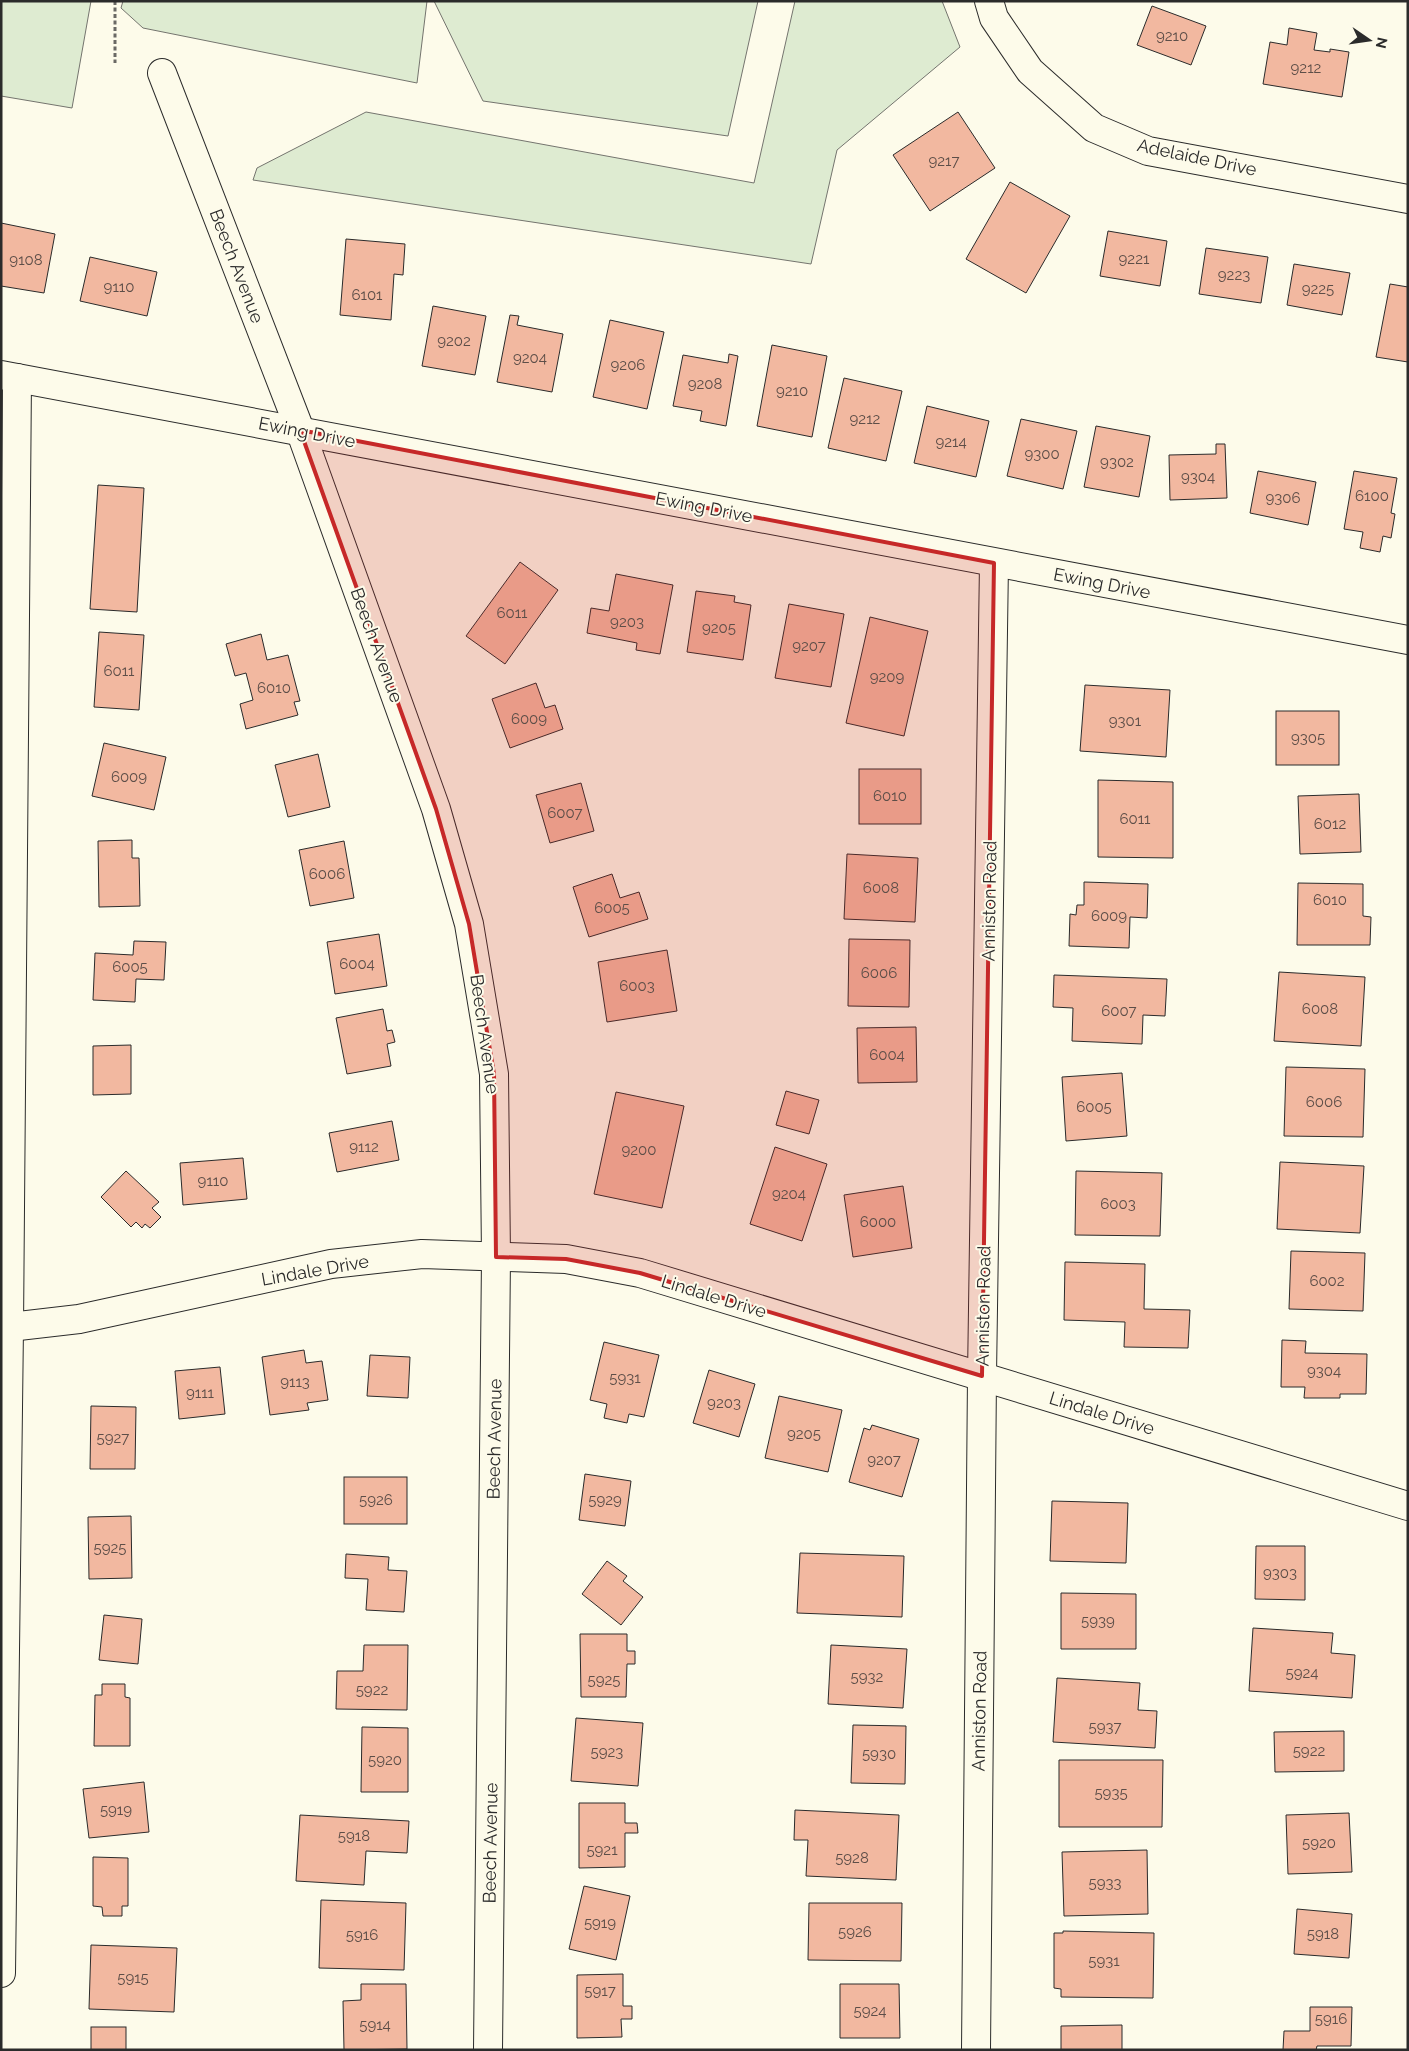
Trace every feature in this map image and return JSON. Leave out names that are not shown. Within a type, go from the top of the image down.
[{"type":"street","name":"Adelaide Drive","points":[[989,1],[994,18],[1030,71],[1094,128],[1148,150],[1408,199]]},
{"type":"street","name":"Beech Avenue","points":[[162,73],[300,430],[436,809],[469,924],[494,1074],[496,1257],[488,2050]]},
{"type":"street","name":"Ewing Drive","points":[[9,377],[300,430],[1408,640]]},
{"type":"street","points":[[1,1973],[9,377]]},
{"type":"street","name":"Anniston Road","points":[[976,2050],[982,1376],[994,563]]},
{"type":"street","name":"Lindale Drive","points":[[5,1328],[80,1320],[331,1264],[422,1254],[566,1259],[640,1273],[1408,1506]]},
{"type":"path","points":[[115,1],[115,63]]},
{"type":"highlighted area","points":[[300,430],[994,563],[982,1376],[640,1273],[566,1259],[496,1257],[494,1074],[469,924],[436,809]]},
{"type":"green space","points":[[1,1],[91,1],[72,108],[1,96]]},
{"type":"green space","points":[[123,1],[427,1],[417,83],[143,28],[121,8]]},
{"type":"green space","points":[[434,1],[758,1],[728,136],[483,101]]},
{"type":"green space","points":[[795,1],[942,1],[960,47],[837,150],[811,264],[253,180],[257,168],[366,112],[754,183]]},
{"type":"building","points":[[1152,6],[1206,26],[1191,65],[1137,45]]},
{"type":"building","points":[[1289,28],[1317,33],[1314,50],[1330,52],[1330,49],[1349,52],[1342,97],[1263,84],[1270,42],[1287,45]]},
{"type":"building","points":[[958,112],[995,168],[930,211],[893,155]]},
{"type":"building","points":[[1010,182],[1070,216],[1026,293],[966,259]]},
{"type":"building","points":[[1,223],[55,234],[44,293],[1,286]]},
{"type":"building","points":[[1108,231],[1167,241],[1160,286],[1100,276]]},
{"type":"building","points":[[346,239],[405,244],[403,275],[394,274],[391,320],[340,315]]},
{"type":"building","points":[[1206,248],[1268,257],[1261,303],[1199,294]]},
{"type":"building","points":[[90,257],[157,272],[147,316],[80,301]]},
{"type":"building","points":[[1294,264],[1350,273],[1342,315],[1287,305]]},
{"type":"building","points":[[1390,284],[1408,287],[1408,362],[1376,357]]},
{"type":"building","points":[[433,306],[486,316],[475,375],[422,366]]},
{"type":"building","points":[[510,315],[519,316],[517,325],[563,334],[552,392],[497,382]]},
{"type":"building","points":[[610,320],[664,332],[647,409],[593,397]]},
{"type":"building","points":[[772,345],[827,356],[812,437],[757,426]]},
{"type":"building","points":[[729,354],[738,356],[726,426],[700,421],[702,411],[673,406],[683,355],[728,363]]},
{"type":"building","points":[[844,378],[902,391],[886,461],[828,448]]},
{"type":"building","points":[[927,406],[989,421],[976,477],[914,463]]},
{"type":"building","points":[[1021,419],[1077,431],[1063,489],[1007,476]]},
{"type":"building","points":[[1096,426],[1150,436],[1139,497],[1084,487]]},
{"type":"building","points":[[1216,444],[1225,444],[1227,498],[1170,500],[1169,455],[1216,454]]},
{"type":"building","points":[[1258,471],[1316,482],[1308,525],[1250,513]]},
{"type":"building","points":[[1354,471],[1397,478],[1391,513],[1395,514],[1391,538],[1383,536],[1380,552],[1360,548],[1363,532],[1344,529]]},
{"type":"building","points":[[98,485],[144,488],[137,612],[90,609]]},
{"type":"building","points":[[520,562],[558,590],[505,664],[466,636]]},
{"type":"building","points":[[616,574],[673,585],[660,654],[636,650],[637,643],[587,633],[591,608],[609,611]]},
{"type":"building","points":[[696,591],[735,596],[734,602],[751,605],[743,660],[687,652]]},
{"type":"building","points":[[789,604],[844,614],[831,687],[775,678]]},
{"type":"building","points":[[870,617],[928,631],[904,736],[846,723]]},
{"type":"building","points":[[99,632],[144,635],[139,710],[94,707]]},
{"type":"building","points":[[261,634],[267,660],[288,655],[300,701],[294,702],[298,715],[246,729],[240,704],[253,700],[246,673],[235,676],[226,644]]},
{"type":"building","points":[[536,683],[545,708],[555,705],[563,729],[510,748],[492,699]]},
{"type":"building","points":[[1085,685],[1170,690],[1166,757],[1080,751]]},
{"type":"building","points":[[1276,711],[1339,711],[1339,765],[1276,765]]},
{"type":"building","points":[[104,743],[166,757],[154,810],[92,796]]},
{"type":"building","points":[[318,754],[330,807],[288,817],[275,765]]},
{"type":"building","points":[[859,769],[921,769],[921,824],[859,824]]},
{"type":"building","points":[[1098,780],[1173,782],[1173,858],[1098,857]]},
{"type":"building","points":[[581,783],[594,831],[550,843],[536,795]]},
{"type":"building","points":[[1359,794],[1361,852],[1300,854],[1298,796]]},
{"type":"building","points":[[132,840],[132,858],[139,858],[140,906],[99,907],[98,841]]},
{"type":"building","points":[[344,841],[354,898],[310,906],[299,850]]},
{"type":"building","points":[[847,854],[918,858],[915,922],[844,919]]},
{"type":"building","points":[[612,874],[620,898],[639,892],[648,919],[589,937],[573,887]]},
{"type":"building","points":[[1084,882],[1148,884],[1147,918],[1130,917],[1129,948],[1069,946],[1070,914],[1076,915],[1077,905],[1084,905]]},
{"type":"building","points":[[1298,883],[1363,884],[1363,916],[1371,917],[1370,945],[1297,945]]},
{"type":"building","points":[[379,934],[387,986],[335,994],[327,942]]},
{"type":"building","points":[[849,939],[910,940],[909,1007],[848,1006]]},
{"type":"building","points":[[134,941],[166,942],[164,980],[136,979],[135,1002],[93,1000],[95,953],[133,955]]},
{"type":"building","points":[[667,950],[677,1011],[607,1022],[598,962]]},
{"type":"building","points":[[1279,972],[1365,977],[1361,1046],[1274,1041]]},
{"type":"building","points":[[1054,975],[1167,979],[1165,1016],[1143,1015],[1142,1044],[1072,1041],[1073,1008],[1053,1007]]},
{"type":"building","points":[[383,1009],[387,1031],[392,1030],[395,1042],[387,1044],[391,1066],[347,1074],[336,1018]]},
{"type":"building","points":[[916,1027],[917,1082],[858,1083],[857,1028]]},
{"type":"building","points":[[131,1045],[131,1094],[93,1095],[93,1046]]},
{"type":"building","points":[[1286,1067],[1365,1069],[1363,1137],[1284,1136]]},
{"type":"building","points":[[1122,1073],[1127,1136],[1066,1141],[1062,1077]]},
{"type":"building","points":[[786,1091],[819,1100],[809,1134],[776,1125]]},
{"type":"building","points":[[616,1092],[684,1106],[662,1208],[594,1194]]},
{"type":"building","points":[[392,1121],[399,1160],[337,1172],[329,1133]]},
{"type":"building","points":[[775,1147],[827,1164],[802,1241],[750,1224]]},
{"type":"building","points":[[243,1158],[247,1199],[183,1205],[180,1163]]},
{"type":"building","points":[[1280,1162],[1364,1166],[1360,1233],[1277,1229]]},
{"type":"building","points":[[126,1171],[159,1202],[152,1208],[161,1217],[150,1228],[145,1224],[142,1228],[136,1222],[131,1227],[101,1197]]},
{"type":"building","points":[[1076,1171],[1162,1173],[1160,1236],[1075,1235]]},
{"type":"building","points":[[903,1186],[912,1248],[853,1257],[844,1195]]},
{"type":"building","points":[[1291,1251],[1365,1253],[1363,1311],[1289,1309]]},
{"type":"building","points":[[1065,1262],[1145,1264],[1144,1309],[1190,1310],[1188,1348],[1124,1347],[1125,1322],[1064,1320]]},
{"type":"building","points":[[1282,1340],[1306,1341],[1305,1353],[1367,1354],[1366,1394],[1340,1394],[1340,1398],[1304,1398],[1305,1387],[1281,1387]]},
{"type":"building","points":[[604,1342],[659,1355],[644,1417],[629,1414],[627,1423],[604,1418],[607,1404],[590,1400]]},
{"type":"building","points":[[304,1350],[306,1363],[322,1361],[328,1400],[307,1403],[309,1410],[270,1415],[262,1357]]},
{"type":"building","points":[[370,1355],[410,1357],[408,1398],[367,1396]]},
{"type":"building","points":[[220,1367],[225,1414],[179,1419],[175,1371]]},
{"type":"building","points":[[709,1370],[755,1384],[739,1437],[693,1423]]},
{"type":"building","points":[[779,1396],[842,1410],[828,1472],[765,1458]]},
{"type":"building","points":[[91,1406],[136,1407],[135,1469],[90,1469]]},
{"type":"building","points":[[872,1425],[919,1439],[902,1497],[849,1482],[864,1428],[870,1430]]},
{"type":"building","points":[[585,1474],[631,1481],[625,1526],[579,1520]]},
{"type":"building","points":[[344,1477],[407,1477],[407,1524],[344,1524]]},
{"type":"building","points":[[1052,1501],[1128,1503],[1126,1563],[1050,1561]]},
{"type":"building","points":[[131,1516],[132,1578],[89,1579],[88,1517]]},
{"type":"building","points":[[1256,1546],[1305,1546],[1305,1600],[1255,1599]]},
{"type":"building","points":[[800,1553],[904,1556],[902,1617],[797,1613]]},
{"type":"building","points":[[346,1554],[389,1557],[388,1570],[407,1571],[404,1612],[366,1610],[368,1579],[345,1578]]},
{"type":"building","points":[[607,1561],[627,1576],[623,1581],[643,1597],[621,1625],[582,1594]]},
{"type":"building","points":[[1061,1593],[1136,1594],[1136,1649],[1061,1649]]},
{"type":"building","points":[[104,1615],[142,1619],[138,1664],[99,1660]]},
{"type":"building","points":[[1253,1628],[1333,1633],[1331,1653],[1355,1655],[1352,1698],[1249,1691]]},
{"type":"building","points":[[580,1634],[627,1634],[627,1651],[635,1651],[635,1664],[627,1664],[626,1697],[581,1697]]},
{"type":"building","points":[[364,1645],[408,1645],[407,1710],[336,1709],[337,1671],[363,1671]]},
{"type":"building","points":[[831,1645],[907,1649],[903,1708],[828,1704]]},
{"type":"building","points":[[1057,1678],[1140,1683],[1138,1710],[1157,1711],[1155,1748],[1053,1742]]},
{"type":"building","points":[[102,1684],[125,1684],[125,1697],[130,1698],[130,1746],[94,1746],[95,1695],[102,1695]]},
{"type":"building","points":[[576,1718],[643,1723],[638,1786],[571,1781]]},
{"type":"building","points":[[853,1725],[906,1726],[905,1784],[851,1783]]},
{"type":"building","points":[[362,1727],[408,1728],[408,1792],[361,1792]]},
{"type":"building","points":[[1344,1731],[1344,1771],[1275,1772],[1274,1732]]},
{"type":"building","points":[[1059,1760],[1163,1760],[1162,1827],[1059,1827]]},
{"type":"building","points":[[144,1782],[149,1832],[89,1838],[83,1789]]},
{"type":"building","points":[[579,1803],[625,1803],[625,1823],[637,1823],[638,1833],[625,1833],[625,1867],[579,1868]]},
{"type":"building","points":[[795,1810],[899,1815],[896,1880],[806,1876],[808,1840],[794,1840]]},
{"type":"building","points":[[1349,1813],[1352,1872],[1288,1874],[1286,1815]]},
{"type":"building","points":[[300,1815],[409,1821],[407,1853],[366,1851],[364,1885],[296,1881]]},
{"type":"building","points":[[1147,1850],[1148,1914],[1064,1916],[1062,1852]]},
{"type":"building","points":[[93,1857],[128,1858],[128,1906],[122,1906],[122,1916],[103,1916],[102,1907],[93,1906]]},
{"type":"building","points":[[584,1886],[630,1896],[616,1960],[569,1949]]},
{"type":"building","points":[[321,1900],[406,1903],[404,1970],[319,1968]]},
{"type":"building","points":[[809,1903],[902,1903],[901,1961],[808,1960]]},
{"type":"building","points":[[1297,1909],[1352,1914],[1349,1958],[1294,1954]]},
{"type":"building","points":[[1063,1931],[1154,1933],[1153,1998],[1061,1997],[1061,1989],[1054,1988],[1054,1933],[1063,1933]]},
{"type":"building","points":[[91,1945],[177,1948],[174,2012],[89,2009]]},
{"type":"building","points":[[623,1974],[623,2006],[632,2006],[632,2019],[621,2019],[622,2037],[577,2038],[577,1975]]},
{"type":"building","points":[[361,1984],[406,1984],[407,2049],[344,2050],[343,2001],[361,2000]]},
{"type":"building","points":[[840,1984],[899,1984],[900,2038],[840,2038]]},
{"type":"building","points":[[1310,2007],[1352,2007],[1351,2046],[1317,2046],[1316,2050],[1283,2050],[1284,2031],[1310,2031]]},
{"type":"building","points":[[1122,2025],[1122,2050],[1061,2050],[1061,2026]]},
{"type":"building","points":[[91,2027],[126,2027],[126,2050],[91,2050]]}]
